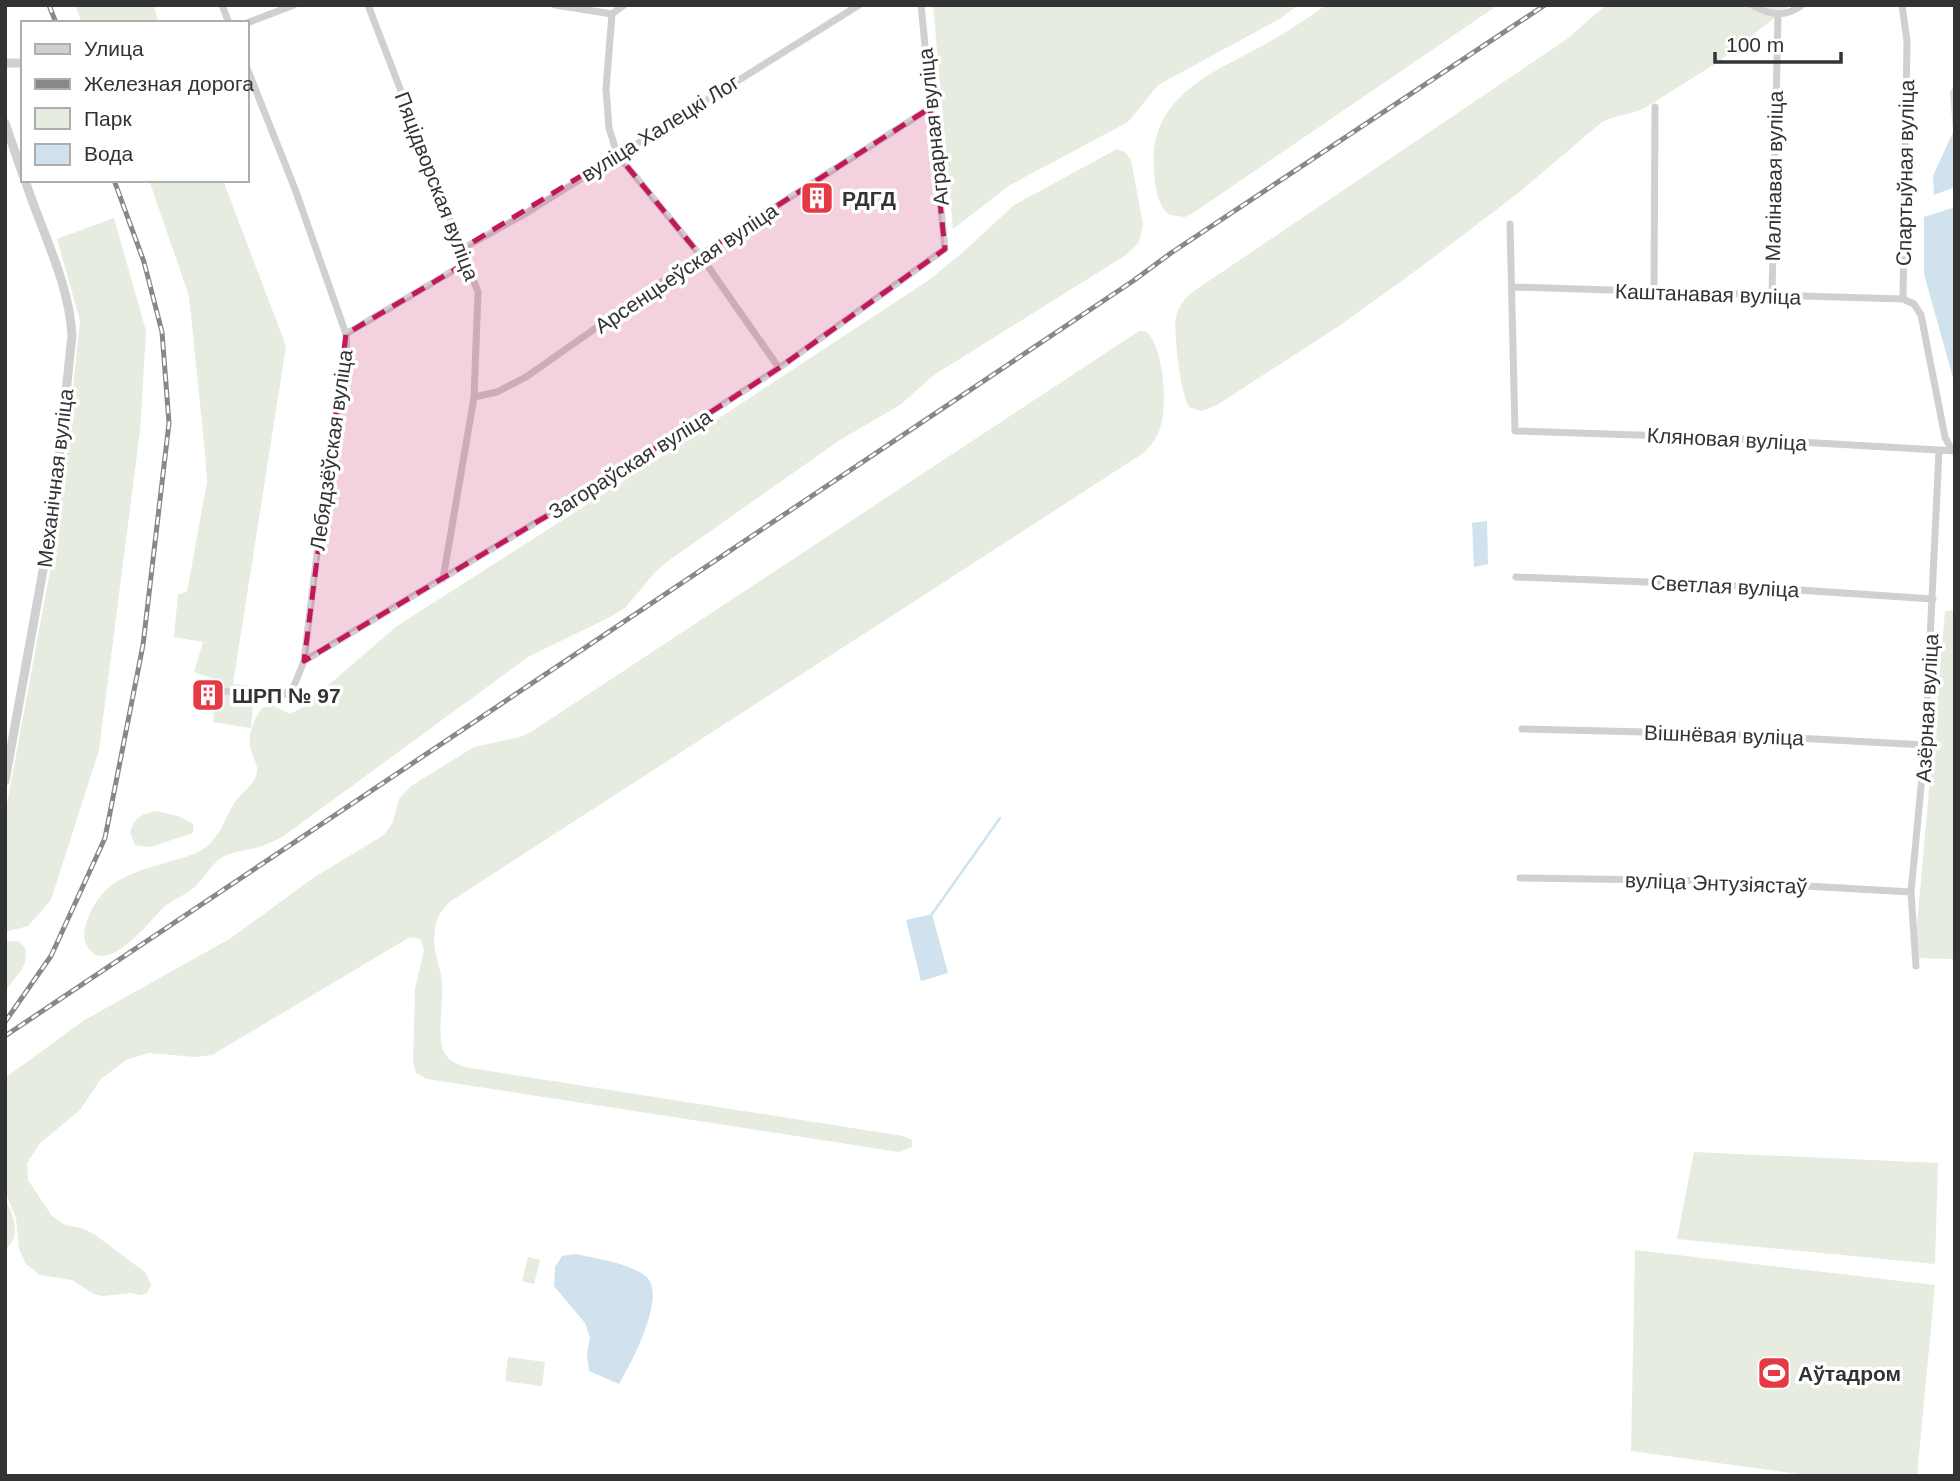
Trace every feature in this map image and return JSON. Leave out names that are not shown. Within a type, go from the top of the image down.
[{"type":"street","points":[[248,23],[294,5]]},
{"type":"street","name":"Пяцідворская вуліца","points":[[368,5],[478,292],[474,397],[443,579]]},
{"type":"street","points":[[555,5],[612,14],[624,5]]},
{"type":"street","name":"вуліца Халецкі Лог","points":[[460,250],[523,215],[859,5]]},
{"type":"street","name":"Аграрная вуліца","points":[[921,5],[945,249]]},
{"type":"street","points":[[1752,5],[1778,15],[1784,15],[1802,5]]},
{"type":"street","name":"Спартыўная вуліца","points":[[1902,5],[1907,41],[1903,299]]},
{"type":"street","points":[[612,14],[606,89],[609,128],[617,155],[700,256],[779,368]]},
{"type":"street","name":"Малінавая вуліца","points":[[1772,295],[1778,15]]},
{"type":"street","name":"Лебядзёўская вуліца","points":[[219,691],[283,695],[294,686],[304,661],[346,355],[346,334],[295,189],[248,71]]},
{"type":"street","points":[[1654,293],[1656,107]]},
{"type":"street","name":"Арсенцьеўская вуліца","points":[[474,397],[497,392],[526,377],[700,256],[930,108]]},
{"type":"street","points":[[5,122],[21,169]]},
{"type":"street","name":"Механічная вуліца","points":[[5,781],[53,515],[72,335],[71,314],[64,290],[25,182]]},
{"type":"street","points":[[1510,224],[1513,287]]},
{"type":"street","name":"Загораўская вуліца","points":[[304,661],[592,489],[779,368],[945,249]]},
{"type":"street","points":[[346,334],[466,263]]},
{"type":"street","name":"Каштанавая вуліца","points":[[1513,287],[1903,299]]},
{"type":"street","name":"Кляновая вуліца","points":[[1513,287],[1515,431],[1953,451]]},
{"type":"street","points":[[1903,299],[1914,304],[1921,315],[1945,437],[1953,451]]},
{"type":"street","name":"Азёрная вуліца","points":[[1916,966],[1911,892],[1925,745],[1939,450]]},
{"type":"street","name":"Светлая вуліца","points":[[1516,577],[1724,585],[1933,599]]},
{"type":"street","name":"Вішнёвая вуліца","points":[[1522,729],[1725,734],[1925,745]]},
{"type":"street","name":"вуліца Энтузіястаў","points":[[1520,878],[1719,881],[1911,892]]},
{"type":"highlighted area","points":[[930,108],[945,249],[779,368],[592,489],[304,661],[346,334],[466,263],[460,250],[617,154],[700,255]]},
{"type":"green space","points":[[75,5],[153,5],[158,21],[81,21]]},
{"type":"green space","points":[[933,5],[1298,5],[1281,18],[1158,85],[1128,122],[1010,185],[953,229]]},
{"type":"green space","points":[[1326,5],[1498,5],[1193,213],[1185,217],[1170,215],[1159,201],[1154,171],[1155,146],[1161,125],[1171,107],[1203,79],[1278,37]]},
{"type":"green space","points":[[1606,5],[1791,5],[1718,62],[1648,106],[1602,122],[1517,194],[1342,324],[1217,405],[1201,411],[1189,407],[1181,377],[1175,325],[1178,310],[1191,293],[1567,39]]},
{"type":"green space","points":[[1117,149],[1125,152],[1131,160],[1143,225],[1139,242],[1126,255],[934,375],[900,405],[840,440],[668,561],[655,572],[626,607],[528,657],[285,835],[262,846],[221,858],[196,886],[165,906],[140,933],[117,951],[105,956],[95,955],[87,946],[84,934],[87,921],[102,894],[112,885],[135,872],[198,852],[207,847],[217,834],[238,798],[256,777],[250,735],[262,708],[274,706],[290,714],[303,707],[397,626],[929,280],[1014,205]]},
{"type":"green space","points":[[150,182],[224,182],[286,346],[233,684],[255,686],[251,728],[213,722],[217,680],[194,672],[203,642],[174,637],[178,594],[187,592],[207,482],[189,296]]},
{"type":"green space","points":[[114,218],[146,331],[140,431],[99,750],[51,900],[28,926],[5,932],[5,815],[49,576],[64,475],[80,321],[57,239]]},
{"type":"green space","points":[[1139,331],[1145,331],[1156,349],[1164,392],[1160,428],[1145,452],[451,901],[442,910],[437,921],[434,944],[442,984],[441,1040],[446,1055],[456,1064],[903,1136],[912,1140],[912,1147],[899,1152],[427,1079],[416,1073],[413,1062],[415,989],[424,950],[420,939],[410,937],[212,1055],[195,1057],[149,1053],[126,1060],[101,1079],[80,1110],[40,1143],[27,1163],[28,1180],[52,1216],[65,1225],[94,1234],[146,1273],[151,1285],[147,1293],[102,1296],[72,1280],[40,1275],[26,1264],[19,1249],[16,1218],[5,1192],[5,1078],[83,1021],[231,938],[313,878],[384,835],[393,822],[399,799],[411,786],[474,747],[531,732]]},
{"type":"green space","points":[[1955,610],[1955,959],[1914,958],[1945,611]]},
{"type":"green space","points":[[156,811],[178,816],[193,824],[193,833],[150,847],[135,845],[130,832],[134,823],[143,815]]},
{"type":"green space","points":[[18,941],[26,949],[25,962],[5,991],[5,942]]},
{"type":"green space","points":[[1694,1152],[1938,1163],[1935,1264],[1677,1239]]},
{"type":"green space","points":[[5,1198],[15,1232],[14,1238],[5,1249]]},
{"type":"green space","name":"Аўтадром","points":[[1635,1250],[1935,1285],[1917,1476],[1813,1476],[1631,1451]]},
{"type":"green space","points":[[528,1257],[540,1260],[534,1284],[522,1281]]},
{"type":"green space","points":[[508,1357],[545,1362],[542,1386],[505,1381]]},
{"type":"water","points":[[1955,84],[1955,187],[1934,195],[1933,176],[1953,132],[1950,92]]},
{"type":"water","points":[[1955,207],[1955,385],[1924,274],[1924,217]]},
{"type":"water","points":[[1487,521],[1488,564],[1474,567],[1472,523]]},
{"type":"water","points":[[932,914],[948,973],[921,981],[906,920]]},
{"type":"water","points":[[576,1254],[629,1267],[644,1275],[651,1283],[653,1296],[646,1328],[619,1384],[589,1371],[587,1354],[590,1338],[585,1323],[554,1286],[555,1267],[562,1256]]},
{"type":"waterway","points":[[932,914],[1000,818]]},
{"type":"railway","points":[[49,5],[55,21]]},
{"type":"railway","points":[[5,1036],[1545,5]]},
{"type":"railway","points":[[5,1022],[51,956],[105,838],[143,645],[169,423],[162,332],[144,262],[115,182]]},
{"type":"place","name":"РДГД","points":[[817,198]]},
{"type":"place","name":"ШРП № 97","points":[[208,695]]},
{"type":"place","name":"Аўтадром","points":[[1774,1373]]}]
